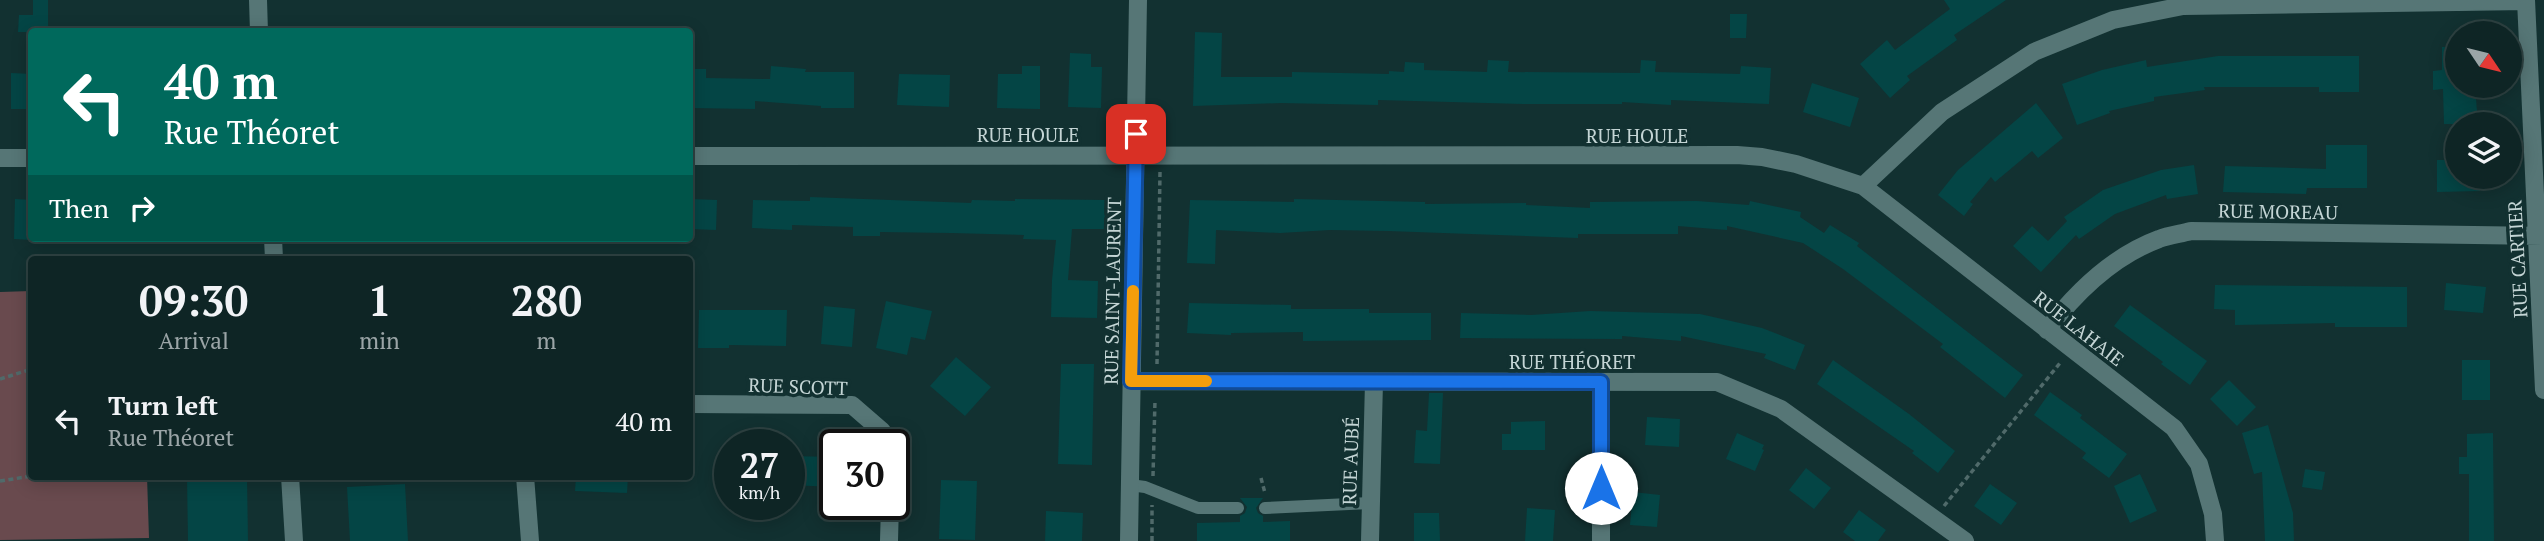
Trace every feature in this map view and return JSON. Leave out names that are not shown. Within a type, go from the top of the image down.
[{"type":"street","points":[[257,0],[260,28]]},
{"type":"street","name":"RUE SAINT-LAURENT","points":[[1129,541],[1138,0]]},
{"type":"street","points":[[1863,186],[1942,112],[2034,52],[2113,20],[2183,3],[2526,0]]},
{"type":"street","name":"RUE CARTIER","points":[[2526,0],[2540,236],[2544,390]]},
{"type":"street","name":"RUE HOULE","points":[[693,156],[1737,155],[1796,164],[1863,186]]},
{"type":"street","points":[[0,158],[28,158]]},
{"type":"street","name":"RUE LAHAIE","points":[[1863,186],[2174,428],[2199,464],[2213,514],[2215,541]]},
{"type":"street","name":"RUE MOREAU","points":[[2047,330],[2071,299],[2103,271],[2159,239],[2191,231],[2540,236]]},
{"type":"street","name":"RUE THÉORET","points":[[1131,381],[1717,382],[1781,410],[1965,541]]},
{"type":"street","name":"RUE AUBÉ","points":[[1370,541],[1374,382]]},
{"type":"street","points":[[1601,382],[1601,541]]},
{"type":"street","name":"RUE SCOTT","points":[[693,404],[852,405],[880,429]]},
{"type":"street","points":[[290,480],[294,541]]},
{"type":"street","points":[[525,480],[530,541]]},
{"type":"street","points":[[889,541],[890,520]]},
{"type":"lane","points":[[1130,485],[1145,487],[1198,508],[1238,508]]},
{"type":"lane","points":[[1265,508],[1370,503]]},
{"type":"path","points":[[1157,359],[1161,175]]},
{"type":"path","points":[[1934,519],[2072,349]]},
{"type":"path","points":[[0,379],[28,370]]},
{"type":"path","points":[[1153,480],[1155,405]]},
{"type":"path","points":[[0,481],[28,477]]},
{"type":"path","points":[[1261,478],[1266,487]]},
{"type":"path","points":[[1152,541],[1153,498]]},
{"type":"shaded area","points":[[28,291],[28,480],[147,480],[149,538],[0,540],[0,292]]},
{"type":"building","points":[[33,0],[48,0],[48,28],[28,28],[28,32],[18,32],[19,15],[33,15]]},
{"type":"building","points":[[1944,0],[2006,0],[1954,35],[1957,40],[1907,76],[1910,80],[1890,98],[1860,64],[1887,40],[1895,50],[1950,9]]},
{"type":"building","points":[[1730,14],[1747,14],[1746,38],[1730,38]]},
{"type":"building","points":[[1195,32],[1222,33],[1221,77],[1292,77],[1292,72],[1389,74],[1389,71],[1404,72],[1405,62],[1424,63],[1424,70],[1487,72],[1488,60],[1509,61],[1508,72],[1640,73],[1641,60],[1656,61],[1655,72],[1740,74],[1741,66],[1771,68],[1769,104],[1671,100],[1671,105],[1622,102],[1523,104],[1378,100],[1378,105],[1281,103],[1193,106]]},
{"type":"building","points":[[2442,47],[2445,47],[2445,98],[2476,98],[2477,112],[2445,112],[2444,124],[2443,89],[2433,90],[2433,71],[2442,70]]},
{"type":"building","points":[[1070,53],[1091,54],[1091,67],[1102,67],[1101,108],[1068,107]]},
{"type":"building","points":[[2218,56],[2359,56],[2359,92],[2319,92],[2319,87],[2204,87],[2205,90],[2154,97],[2154,101],[2109,111],[2110,113],[2077,125],[2062,84],[2102,70],[2146,60],[2147,67]]},
{"type":"building","points":[[771,66],[806,69],[805,72],[854,72],[854,108],[821,108],[755,101],[755,109],[693,108],[693,69],[706,69],[706,78],[770,79]]},
{"type":"building","points":[[1022,66],[1040,66],[1040,109],[997,108],[998,74],[1022,74]]},
{"type":"building","points":[[11,73],[28,74],[28,109],[11,109]]},
{"type":"building","points":[[899,74],[950,75],[949,107],[897,105]]},
{"type":"building","points":[[1812,83],[1859,98],[1850,127],[1803,112]]},
{"type":"building","points":[[2036,103],[2063,138],[2038,158],[2032,151],[1995,182],[1991,177],[1970,202],[1973,204],[1964,216],[1938,195],[1958,170]]},
{"type":"building","points":[[2326,145],[2367,145],[2367,188],[2307,188],[2306,194],[2223,192],[2225,166],[2326,169]]},
{"type":"building","points":[[2437,160],[2445,160],[2445,189],[2480,189],[2480,191],[2437,192]]},
{"type":"building","points":[[2194,165],[2198,194],[2167,199],[2166,195],[2115,214],[2079,239],[2076,235],[2041,272],[2013,246],[2032,226],[2048,241],[2067,221],[2064,217],[2103,190],[2161,170]]},
{"type":"building","points":[[810,197],[971,203],[972,200],[1015,199],[1106,200],[1105,229],[1072,229],[1068,280],[1098,281],[1097,318],[1051,317],[1056,240],[1023,239],[1024,235],[951,233],[880,232],[880,236],[853,236],[853,227],[792,225],[792,230],[752,228],[753,200],[810,201]]},
{"type":"building","points":[[15,199],[28,200],[28,240],[14,239]]},
{"type":"building","points":[[693,199],[717,200],[716,230],[693,229]]},
{"type":"building","points":[[1294,199],[1425,204],[1526,203],[1590,208],[1590,202],[1697,201],[1749,205],[1750,201],[1801,212],[1800,217],[1824,233],[1830,225],[1859,243],[1857,246],[2023,375],[2005,398],[1940,347],[1943,344],[1843,269],[1803,243],[1727,226],[1727,230],[1678,226],[1678,234],[1578,234],[1578,238],[1388,231],[1280,233],[1216,230],[1215,264],[1187,263],[1190,200],[1294,202]]},
{"type":"building","points":[[2446,283],[2486,287],[2483,313],[2444,310]]},
{"type":"building","points":[[2215,285],[2407,287],[2407,327],[2335,327],[2335,323],[2235,325],[2235,310],[2214,309]]},
{"type":"building","points":[[886,301],[932,311],[925,340],[911,337],[907,355],[876,348]]},
{"type":"building","points":[[1189,303],[1291,305],[1291,309],[1369,309],[1369,313],[1431,313],[1431,340],[1303,341],[1303,332],[1231,335],[1187,333]]},
{"type":"building","points":[[2130,305],[2207,361],[2190,385],[2114,326]]},
{"type":"building","points":[[824,306],[855,309],[852,347],[821,344]]},
{"type":"building","points":[[699,310],[787,310],[786,346],[729,345],[729,348],[698,348]]},
{"type":"building","points":[[1590,311],[1700,314],[1762,328],[1805,345],[1795,370],[1764,358],[1766,354],[1681,336],[1681,341],[1622,336],[1622,339],[1460,338],[1461,313],[1531,315]]},
{"type":"building","points":[[956,357],[991,387],[965,416],[930,386]]},
{"type":"building","points":[[1833,360],[1909,414],[1955,451],[1938,473],[1912,453],[1914,451],[1817,384]]},
{"type":"building","points":[[2462,360],[2490,360],[2490,400],[2462,400]]},
{"type":"building","points":[[1061,364],[1094,364],[1092,465],[1058,464]]},
{"type":"building","points":[[2229,380],[2256,407],[2237,426],[2210,399]]},
{"type":"building","points":[[2050,392],[2082,415],[2080,418],[2127,454],[2109,478],[2082,458],[2086,453],[2034,415]]},
{"type":"building","points":[[1429,393],[1443,393],[1440,464],[1414,463],[1416,430],[1427,431]]},
{"type":"building","points":[[1647,417],[1680,419],[1679,447],[1645,445]]},
{"type":"building","points":[[1545,421],[1545,450],[1502,450],[1502,434],[1511,434],[1511,422]]},
{"type":"building","points":[[2268,425],[2293,513],[2294,541],[2265,541],[2262,472],[2254,474],[2242,433]]},
{"type":"building","points":[[1737,433],[1764,445],[1755,471],[1726,459]]},
{"type":"building","points":[[2493,433],[2494,541],[2469,541],[2469,474],[2459,474],[2459,457],[2467,457],[2467,434]]},
{"type":"building","points":[[805,456],[819,457],[819,486],[805,486]]},
{"type":"building","points":[[1806,468],[1831,488],[1814,509],[1789,490]]},
{"type":"building","points":[[2305,469],[2325,472],[2322,490],[2302,487]]},
{"type":"building","points":[[2140,474],[2157,511],[2130,523],[2114,486]]},
{"type":"building","points":[[187,480],[247,480],[248,541],[188,541]]},
{"type":"building","points":[[576,480],[628,480],[627,493],[575,491]]},
{"type":"building","points":[[941,480],[977,481],[975,540],[939,539]]},
{"type":"building","points":[[405,484],[408,541],[350,541],[347,487]]},
{"type":"building","points":[[1990,484],[2017,503],[2001,525],[1974,506]]},
{"type":"building","points":[[1633,492],[1660,495],[1657,527],[1630,525]]},
{"type":"building","points":[[1240,498],[1263,498],[1256,508],[1263,516],[1263,522],[1290,521],[1290,541],[1197,541],[1197,523],[1240,522],[1240,516],[1245,513],[1247,507]]},
{"type":"building","points":[[1527,508],[1555,510],[1553,541],[1525,541]]},
{"type":"building","points":[[1859,510],[1886,530],[1878,541],[1855,541],[1843,532]]},
{"type":"building","points":[[1046,511],[1083,513],[1082,541],[1045,541]]},
{"type":"building","points":[[1414,513],[1439,513],[1440,541],[1414,541]]},
{"type":"slow traffic","points":[[1133,291],[1131,381],[1206,381]]},
{"type":"route","points":[[1136,134],[1131,381],[1601,382],[1601,488]]}]
